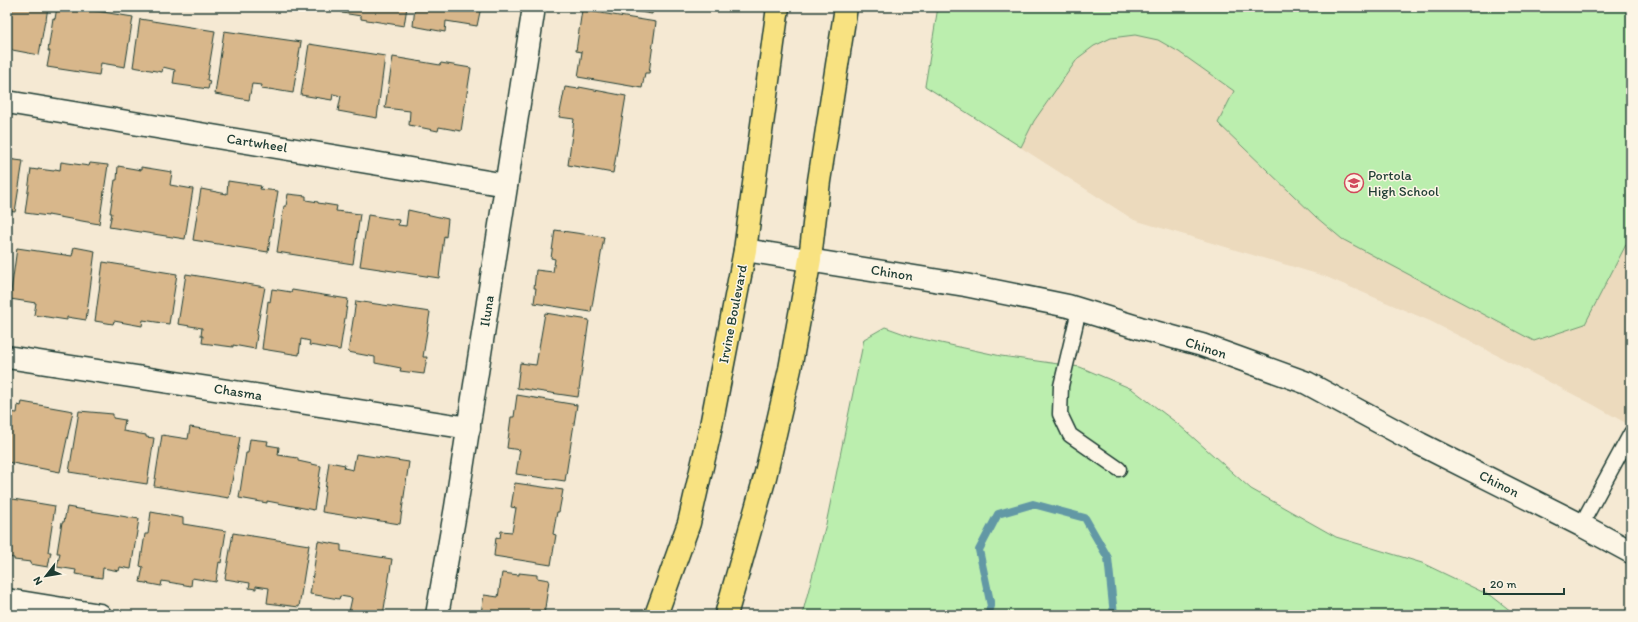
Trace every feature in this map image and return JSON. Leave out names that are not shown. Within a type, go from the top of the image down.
[{"type":"main road","name":"Irvine Boulevard","points":[[656,615],[689,524],[709,436],[745,250],[778,7]]},
{"type":"main road","points":[[726,615],[765,477],[790,369],[810,259],[819,181],[846,7]]},
{"type":"street","name":"Iluna","points":[[437,615],[469,428],[534,7]]},
{"type":"street","name":"Cartwheel","points":[[7,102],[506,185]]},
{"type":"street","name":"Chinon","points":[[745,250],[810,259],[965,285],[1079,310],[1202,345],[1307,383],[1420,444],[1631,552]]},
{"type":"street","name":"Chasma","points":[[7,357],[469,428]]},
{"type":"street","points":[[7,600],[100,615]]},
{"type":"lane","points":[[1079,310],[1061,386],[1060,414],[1070,435],[1118,469]]},
{"type":"lane","points":[[1580,525],[1631,433]]},
{"type":"shaded area","name":"Portola High School","points":[[938,7],[1631,7],[1631,426],[1592,404],[1430,321],[1324,276],[1134,220],[925,86]]},
{"type":"green space","name":"Portola High School","points":[[938,7],[1631,7],[1631,235],[1585,324],[1534,341],[1342,239],[1316,217],[1218,123],[1234,91],[1179,52],[1158,40],[1135,35],[1111,38],[1094,46],[1078,58],[1034,121],[1021,147],[925,86]]},
{"type":"green space","points":[[885,327],[913,337],[1001,356],[1080,367],[1132,389],[1178,424],[1251,489],[1336,537],[1422,563],[1493,597],[1516,615],[802,615],[826,524],[864,339]]},
{"type":"building","points":[[7,7],[48,7],[39,55],[7,49]]},
{"type":"building","points":[[57,7],[72,7],[133,17],[125,67],[101,63],[99,75],[47,67],[53,18],[55,19]]},
{"type":"building","points":[[342,7],[407,7],[404,26],[361,19],[361,16],[342,13]]},
{"type":"building","points":[[415,7],[481,7],[477,26],[446,21],[445,32],[413,26]]},
{"type":"building","points":[[608,7],[653,7],[652,14]]},
{"type":"building","points":[[582,10],[656,22],[649,73],[645,73],[642,88],[578,77],[582,52],[576,51]]},
{"type":"building","points":[[140,19],[215,31],[207,80],[210,81],[208,89],[173,84],[175,70],[163,67],[162,72],[133,67]]},
{"type":"building","points":[[224,31],[301,42],[293,93],[261,89],[262,85],[252,84],[249,100],[215,94]]},
{"type":"building","points":[[309,44],[385,56],[377,118],[338,111],[341,96],[333,94],[332,100],[301,95]]},
{"type":"building","points":[[393,57],[440,65],[441,63],[471,68],[461,131],[439,127],[438,131],[409,125],[410,111],[385,108]]},
{"type":"building","points":[[565,87],[579,89],[579,87],[626,96],[613,173],[568,165],[574,119],[559,117]]},
{"type":"building","points":[[7,159],[23,161],[15,212],[7,211]]},
{"type":"building","points":[[61,162],[89,166],[90,163],[108,165],[99,224],[48,215],[25,213],[31,169],[54,171],[55,169],[60,170]]},
{"type":"building","points":[[118,166],[141,170],[141,167],[172,172],[170,185],[193,189],[185,239],[109,227]]},
{"type":"building","points":[[228,181],[261,186],[260,189],[278,191],[268,252],[193,240],[201,189],[227,194]]},
{"type":"building","points":[[288,194],[306,196],[306,200],[337,206],[336,211],[360,214],[353,264],[277,252],[284,206],[286,206]]},
{"type":"building","points":[[408,210],[448,219],[446,237],[444,236],[439,278],[360,266],[368,215],[399,220],[398,225],[406,226]]},
{"type":"building","points":[[555,230],[604,237],[591,312],[534,303],[536,270],[553,272],[555,259],[551,258]]},
{"type":"building","points":[[74,247],[95,251],[86,320],[67,317],[67,320],[34,315],[36,303],[10,299],[17,248],[72,256]]},
{"type":"building","points":[[103,262],[177,274],[169,324],[143,320],[142,326],[114,321],[113,324],[95,321]]},
{"type":"building","points":[[186,274],[265,287],[256,334],[255,349],[233,345],[233,347],[202,343],[202,328],[178,324]]},
{"type":"building","points":[[272,289],[291,292],[292,290],[348,299],[340,350],[309,345],[310,341],[301,339],[299,355],[262,349],[268,301],[270,302]]},
{"type":"building","points":[[356,301],[430,312],[423,357],[427,357],[424,374],[400,371],[401,368],[375,363],[375,357],[348,352]]},
{"type":"building","points":[[545,313],[589,320],[578,397],[517,388],[520,363],[536,365]]},
{"type":"building","points":[[517,395],[577,405],[565,481],[516,474],[520,450],[507,448],[511,417],[514,417]]},
{"type":"building","points":[[22,402],[73,411],[60,472],[7,462],[7,412],[17,413],[18,405],[21,406]]},
{"type":"building","points":[[79,411],[113,414],[113,418],[125,420],[123,431],[154,438],[147,484],[69,472]]},
{"type":"building","points":[[190,427],[222,432],[222,434],[240,437],[229,498],[154,486],[162,435],[188,439]]},
{"type":"building","points":[[250,439],[268,441],[267,445],[279,447],[278,455],[298,458],[298,461],[321,466],[314,510],[267,501],[267,503],[239,498],[246,453],[248,453]]},
{"type":"building","points":[[356,454],[409,462],[400,524],[322,512],[329,462],[345,465],[344,468],[353,470]]},
{"type":"building","points":[[515,483],[563,490],[553,534],[556,535],[551,565],[494,556],[496,537],[500,538],[501,531],[512,532],[516,508],[511,507]]},
{"type":"building","points":[[7,498],[55,506],[48,552],[51,552],[48,567],[30,564],[31,562],[14,560],[14,558],[7,557]]},
{"type":"building","points":[[67,507],[139,519],[131,569],[120,567],[119,571],[103,568],[102,578],[75,574],[76,570],[57,567],[60,553],[57,553],[62,522],[64,522]]},
{"type":"building","points":[[151,512],[183,518],[183,524],[226,531],[221,563],[219,562],[216,582],[192,578],[191,586],[162,581],[161,586],[140,582],[143,567],[140,566],[145,534],[148,534]]},
{"type":"building","points":[[233,533],[309,545],[299,607],[267,603],[269,588],[256,586],[256,589],[249,588],[250,583],[225,579]]},
{"type":"building","points":[[318,541],[341,545],[341,551],[392,559],[383,615],[364,615],[349,612],[352,598],[340,596],[339,599],[310,594]]},
{"type":"building","points":[[502,573],[537,575],[537,578],[549,580],[544,615],[484,615],[481,613],[484,595],[498,597]]},
{"type":"waterway","points":[[988,615],[991,606],[979,550],[998,514],[1033,504],[1085,518],[1108,558],[1114,615]]},
{"type":"place","name":"Portola High School","points":[[1354,183]]}]
